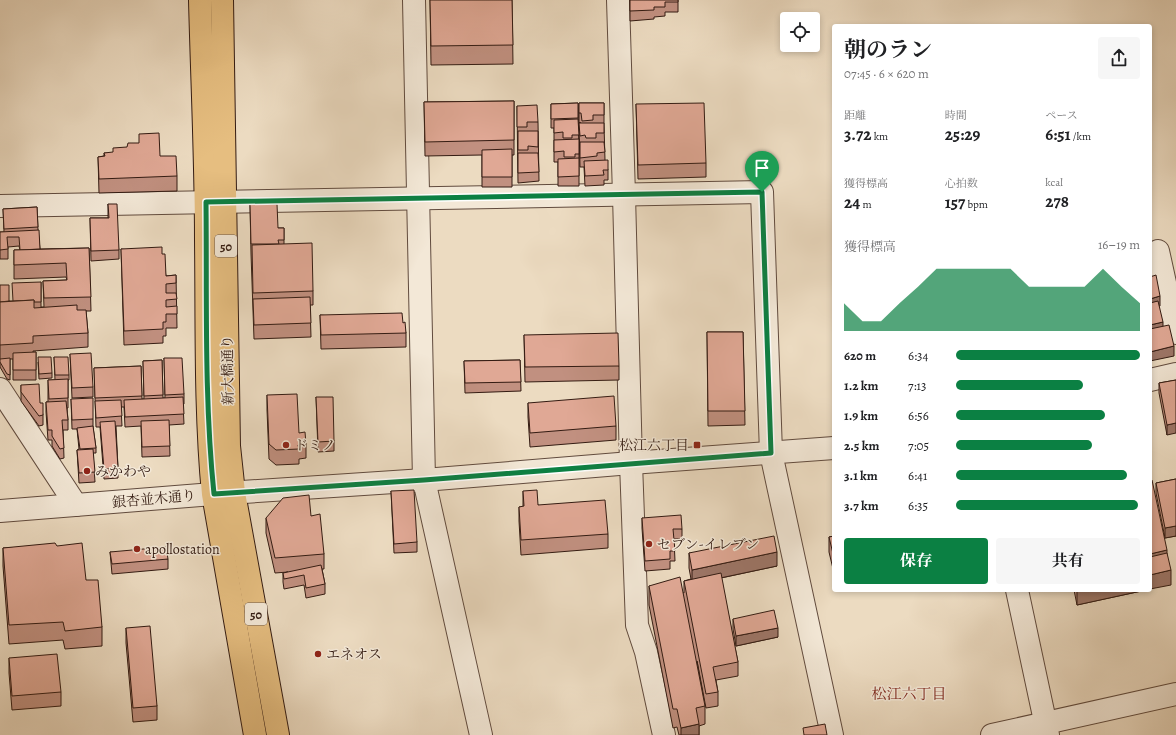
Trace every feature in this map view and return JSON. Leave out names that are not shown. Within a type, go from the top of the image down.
[{"type":"main road","name":"新大橋通り","points":[[200,0],[215,202],[230,446],[224,493],[255,735]]},
{"type":"main road","name":"新大橋通り","points":[[215,202],[222,0]]},
{"type":"main road","name":"新大橋通り","points":[[224,493],[278,735]]},
{"type":"street","points":[[414,0],[424,480],[481,735]]},
{"type":"street","points":[[618,0],[637,625],[646,652],[664,735]]},
{"type":"street","points":[[0,206],[762,192],[771,453],[832,735]]},
{"type":"street","points":[[1158,251],[1176,333]]},
{"type":"street","points":[[1152,380],[1176,374]]},
{"type":"street","points":[[0,390],[76,505]]},
{"type":"street","name":"銀杏並木通り","points":[[0,512],[224,493],[424,480],[832,448]]},
{"type":"street","points":[[1016,592],[1047,729]]},
{"type":"street","points":[[992,735],[1047,729],[1176,694]]},
{"type":"building","points":[[430,0],[512,0],[513,45],[431,46]]},
{"type":"building","points":[[630,0],[678,0],[678,2],[665,2],[665,7],[654,7],[654,10],[630,11]]},
{"type":"building","points":[[514,101],[514,140],[425,142],[424,102]]},
{"type":"building","points":[[578,103],[578,118],[551,119],[551,104]]},
{"type":"building","points":[[579,103],[604,103],[604,115],[593,115],[593,120],[582,121],[581,113],[579,113]]},
{"type":"building","points":[[704,103],[706,163],[638,165],[636,104]]},
{"type":"building","points":[[537,105],[538,122],[527,122],[527,127],[517,127],[517,106]]},
{"type":"building","points":[[578,119],[579,135],[572,135],[572,138],[563,138],[563,132],[554,133],[554,120]]},
{"type":"building","points":[[579,123],[604,123],[604,133],[596,133],[596,138],[586,138],[585,135],[580,136]]},
{"type":"building","points":[[518,131],[538,131],[538,147],[528,146],[528,150],[518,150]]},
{"type":"building","points":[[159,133],[160,156],[176,156],[177,176],[99,179],[98,157],[105,156],[104,153],[113,152],[113,148],[127,147],[128,143],[139,143],[139,134]]},
{"type":"building","points":[[579,139],[579,154],[575,154],[575,157],[564,157],[564,151],[554,152],[554,140]]},
{"type":"building","points":[[580,142],[604,142],[605,152],[597,153],[597,156],[580,158]]},
{"type":"building","points":[[512,149],[512,177],[482,177],[482,150]]},
{"type":"building","points":[[518,153],[538,153],[539,172],[518,173]]},
{"type":"building","points":[[579,158],[579,176],[558,177],[558,159]]},
{"type":"building","points":[[608,160],[608,170],[603,170],[604,175],[585,176],[584,161]]},
{"type":"building","points":[[108,204],[117,204],[119,250],[91,251],[90,218],[109,218]]},
{"type":"building","points":[[250,204],[277,204],[278,228],[284,228],[284,240],[278,240],[279,244],[251,244]]},
{"type":"building","points":[[37,207],[38,227],[4,229],[3,209]]},
{"type":"building","points":[[39,230],[40,249],[20,250],[19,237],[7,237],[8,249],[0,250],[0,232]]},
{"type":"building","points":[[312,243],[313,291],[253,293],[252,245]]},
{"type":"building","points":[[162,247],[162,254],[165,254],[166,276],[176,275],[176,283],[166,284],[166,293],[176,293],[177,299],[166,300],[166,307],[177,306],[177,314],[166,314],[166,322],[163,322],[163,329],[124,331],[121,249]]},
{"type":"building","points":[[89,248],[91,297],[44,298],[43,281],[67,280],[66,263],[14,265],[14,250]]},
{"type":"building","points":[[1156,275],[1160,296],[1152,298],[1152,276]]},
{"type":"building","points":[[41,282],[41,302],[34,302],[34,300],[13,301],[12,283]]},
{"type":"building","points":[[0,285],[9,285],[9,301],[0,302]]},
{"type":"building","points":[[310,297],[311,323],[254,325],[253,299]]},
{"type":"building","points":[[34,300],[34,308],[77,305],[77,310],[86,310],[88,333],[33,336],[33,343],[0,345],[0,302]]},
{"type":"building","points":[[1158,301],[1163,322],[1152,325],[1152,302]]},
{"type":"building","points":[[402,313],[406,333],[321,335],[320,315]]},
{"type":"building","points":[[1169,325],[1174,346],[1152,352],[1152,329]]},
{"type":"building","points":[[707,332],[743,332],[745,411],[708,411]]},
{"type":"building","points":[[618,333],[619,366],[525,367],[524,335]]},
{"type":"building","points":[[36,352],[36,370],[13,370],[13,353]]},
{"type":"building","points":[[91,353],[93,387],[72,388],[70,354]]},
{"type":"building","points":[[38,357],[51,357],[52,373],[39,374]]},
{"type":"building","points":[[54,357],[68,357],[69,375],[55,375]]},
{"type":"building","points":[[10,358],[10,375],[7,374],[0,362],[0,359]]},
{"type":"building","points":[[164,358],[182,358],[184,394],[165,395]]},
{"type":"building","points":[[162,360],[163,395],[144,396],[143,361]]},
{"type":"building","points":[[520,360],[521,382],[465,383],[464,361]]},
{"type":"building","points":[[141,366],[142,396],[95,398],[94,368]]},
{"type":"building","points":[[68,379],[68,398],[49,399],[48,380]]},
{"type":"building","points":[[1176,380],[1176,423],[1167,425],[1159,383]]},
{"type":"building","points":[[39,384],[40,403],[43,403],[43,415],[39,416],[21,392],[21,385]]},
{"type":"building","points":[[297,394],[299,433],[305,432],[306,444],[298,445],[299,449],[276,450],[269,444],[267,395]]},
{"type":"building","points":[[614,396],[616,426],[530,433],[528,403]]},
{"type":"building","points":[[183,397],[184,414],[125,417],[124,400]]},
{"type":"building","points":[[316,397],[333,397],[334,441],[318,442]]},
{"type":"building","points":[[93,398],[93,419],[72,420],[71,399]]},
{"type":"building","points":[[121,400],[122,416],[96,418],[95,401]]},
{"type":"building","points":[[66,401],[68,420],[62,420],[64,448],[60,449],[52,436],[52,430],[48,430],[46,402]]},
{"type":"building","points":[[169,420],[170,446],[142,447],[141,421]]},
{"type":"building","points":[[115,421],[118,468],[104,469],[100,422]]},
{"type":"building","points":[[93,426],[96,448],[80,449],[77,428]]},
{"type":"building","points":[[93,449],[95,472],[79,473],[77,450]]},
{"type":"building","points":[[1176,479],[1176,526],[1165,528],[1156,483]]},
{"type":"building","points":[[1152,480],[1167,550],[1152,554]]},
{"type":"building","points":[[414,490],[417,542],[394,544],[391,491]]},
{"type":"building","points":[[537,490],[538,505],[605,500],[608,534],[521,540],[519,507],[524,506],[523,491]]},
{"type":"building","points":[[309,495],[311,516],[320,514],[324,554],[275,558],[266,518],[283,498]]},
{"type":"building","points":[[681,515],[682,529],[673,529],[675,551],[670,551],[670,559],[645,561],[642,518]]},
{"type":"building","points":[[774,536],[777,552],[692,570],[689,553]]},
{"type":"building","points":[[832,536],[832,550],[829,537]]},
{"type":"building","points":[[55,543],[57,546],[82,543],[86,580],[98,580],[102,627],[65,631],[63,622],[9,625],[3,548]]},
{"type":"building","points":[[166,547],[168,559],[112,564],[110,552]]},
{"type":"building","points":[[1167,553],[1171,570],[1152,575],[1152,557]]},
{"type":"building","points":[[321,565],[325,584],[306,588],[304,575],[284,579],[283,573]]},
{"type":"building","points":[[721,573],[738,662],[713,667],[718,692],[706,694],[684,581]]},
{"type":"building","points":[[680,577],[705,706],[696,708],[699,724],[681,728],[677,709],[673,709],[649,586]]},
{"type":"building","points":[[774,610],[778,628],[736,636],[733,619]]},
{"type":"building","points":[[150,626],[157,706],[133,708],[126,628]]},
{"type":"building","points":[[57,654],[61,692],[12,696],[9,658]]},
{"type":"building","points":[[825,724],[827,735],[804,735],[803,728]]},
{"type":"place","name":"ドミノ","points":[[286,445]]},
{"type":"place","name":"松江六丁目","points":[[697,445]]},
{"type":"place","name":"みかわや","points":[[87,471]]},
{"type":"place","name":"セブン-イレブン","points":[[649,544]]},
{"type":"place","name":"apollostation","points":[[137,549]]},
{"type":"place","name":"エネオス","points":[[318,654]]},
{"type":"district","name":"松江六丁目","points":[[909,694]]},
{"type":"route","points":[[762,192],[771,453],[424,480],[214,494],[211,471],[207,361],[206,202],[762,192]]}]
